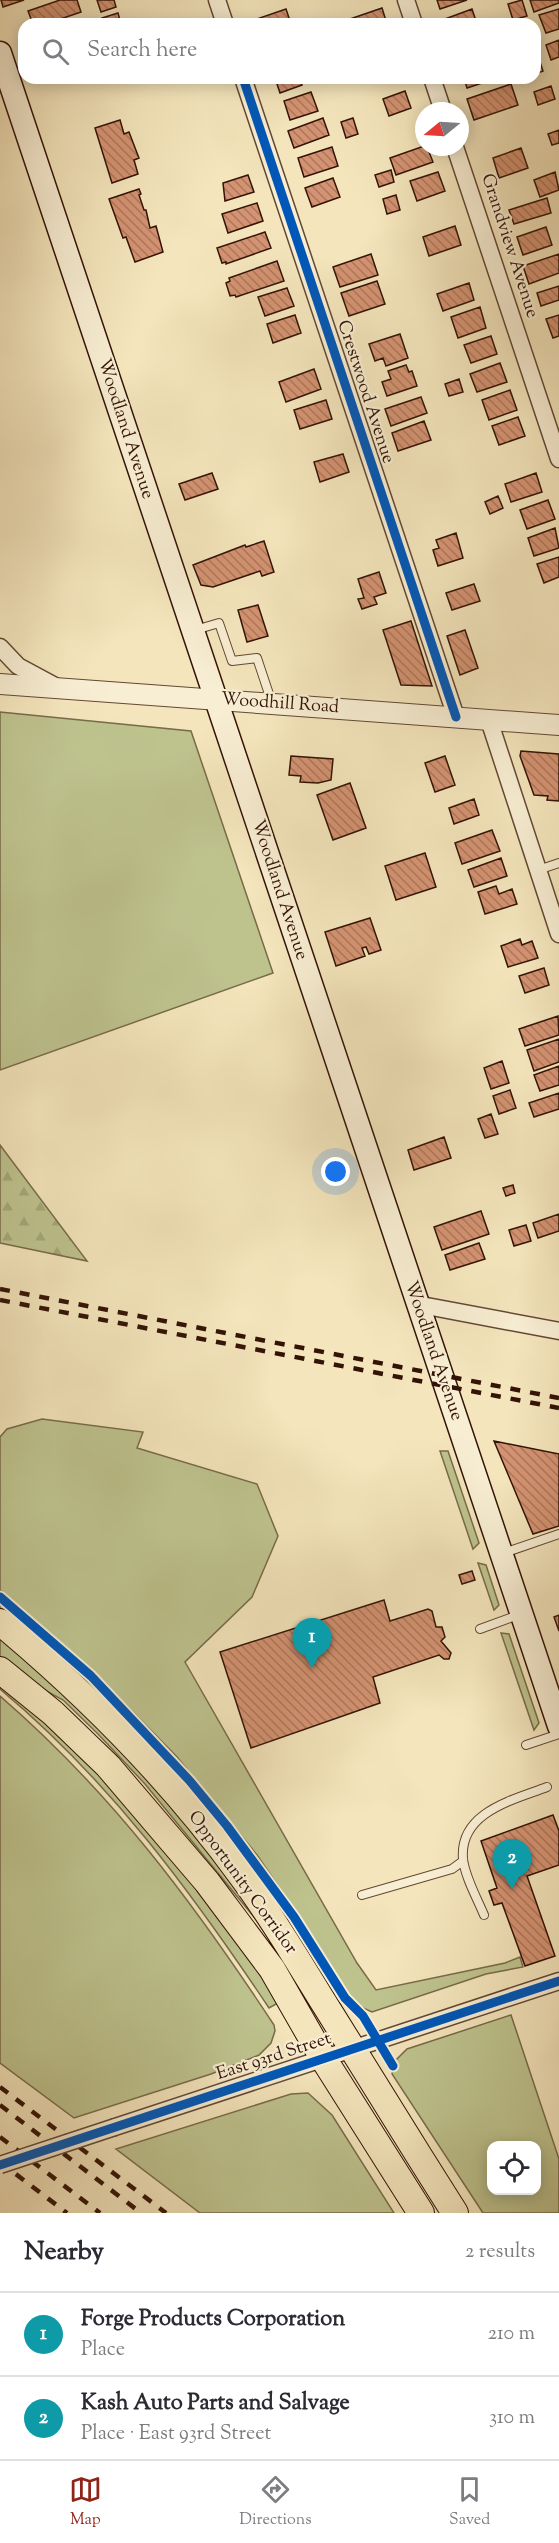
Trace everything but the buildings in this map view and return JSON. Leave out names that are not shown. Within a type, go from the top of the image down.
[{"type":"main road","name":"Woodland Avenue","points":[[0,53],[416,1304],[559,1726]]},
{"type":"main road","name":"Opportunity Corridor","points":[[0,1622],[99,1710],[187,1806],[269,1914],[455,2213]]},
{"type":"main road","name":"Opportunity Corridor","points":[[0,1670],[81,1739],[158,1822],[272,1969],[323,2058],[421,2213]]},
{"type":"street","points":[[218,0],[223,18]]},
{"type":"street","points":[[406,0],[412,18]]},
{"type":"street","name":"Crestwood Avenue","points":[[245,84],[456,717]]},
{"type":"street","points":[[434,84],[440,102]]},
{"type":"street","name":"Grandview Avenue","points":[[458,156],[559,459]]},
{"type":"street","points":[[0,647],[18,666],[58,688]]},
{"type":"street","name":"Woodhill Road","points":[[0,684],[559,725]]},
{"type":"street","points":[[489,720],[559,934]]},
{"type":"street","points":[[416,1304],[559,1331]]},
{"type":"street","name":"East 93rd Street","points":[[0,2165],[559,1981]]},
{"type":"lane","points":[[193,631],[219,623],[232,661],[257,658],[272,704]]},
{"type":"lane","points":[[538,870],[559,863]]},
{"type":"lane","points":[[501,1554],[559,1534]]},
{"type":"lane","points":[[480,1629],[522,1614]]},
{"type":"lane","points":[[526,1745],[559,1734]]},
{"type":"lane","points":[[484,1915],[463,1861],[466,1835],[479,1817],[499,1806],[547,1787]]},
{"type":"lane","points":[[362,1895],[452,1869],[463,1861]]},
{"type":"green space","points":[[0,712],[191,731],[273,973],[0,1070]]},
{"type":"green space","points":[[0,1145],[87,1261],[0,1243]]},
{"type":"green space","points":[[42,1419],[143,1432],[137,1448],[257,1484],[278,1536],[252,1597],[185,1662],[357,1963],[376,1990],[505,1963],[520,1957],[523,1967],[486,1974],[372,2012],[354,2004],[257,1855],[177,1757],[92,1670],[0,1590],[0,1437],[7,1429]]},
{"type":"green space","points":[[440,1451],[448,1451],[479,1543],[473,1549]]},
{"type":"green space","points":[[478,1563],[486,1565],[499,1605],[494,1610]]},
{"type":"green space","points":[[0,1601],[122,1712],[178,1773],[258,1874],[336,1992],[331,1995],[37,1639],[0,1609]]},
{"type":"green space","points":[[0,1632],[50,1675],[197,1831],[263,1928],[145,1784],[98,1734],[63,1700],[32,1683],[0,1656]]},
{"type":"green space","points":[[501,1633],[509,1634],[539,1723],[534,1730]]},
{"type":"green space","points":[[0,1679],[87,1760],[178,1865],[260,1973],[278,2003],[269,2008],[209,1921],[146,1839],[77,1761],[0,1689]]},
{"type":"green space","points":[[0,1696],[41,1733],[115,1810],[213,1935],[274,2025],[275,2031],[271,2043],[259,2055],[211,2074],[74,2118],[0,2063]]},
{"type":"green space","points":[[511,2015],[559,2159],[559,2213],[483,2213],[392,2074],[396,2060],[407,2049]]},
{"type":"green space","points":[[308,2093],[332,2115],[394,2213],[200,2213],[116,2149],[291,2094]]},
{"type":"railway","points":[[0,1289],[559,1398]]},
{"type":"railway","points":[[0,1300],[559,1408]]},
{"type":"railway","points":[[0,2087],[166,2213]]},
{"type":"railway","points":[[0,2105],[141,2213]]},
{"type":"railway","points":[[0,2137],[100,2213]]},
{"type":"railway","points":[[0,2162],[67,2213]]},
{"type":"cycle path","points":[[245,84],[456,717]]},
{"type":"cycle path","points":[[0,1597],[91,1676],[189,1780],[227,1826],[294,1917],[345,1998],[363,2016],[393,2066]]},
{"type":"cycle path","points":[[0,2165],[559,1981]]},
{"type":"place","name":"Forge Products Corporation","points":[[312,1668]]},
{"type":"place","name":"Kash Auto Parts and Salvage","points":[[512,1889]]}]
